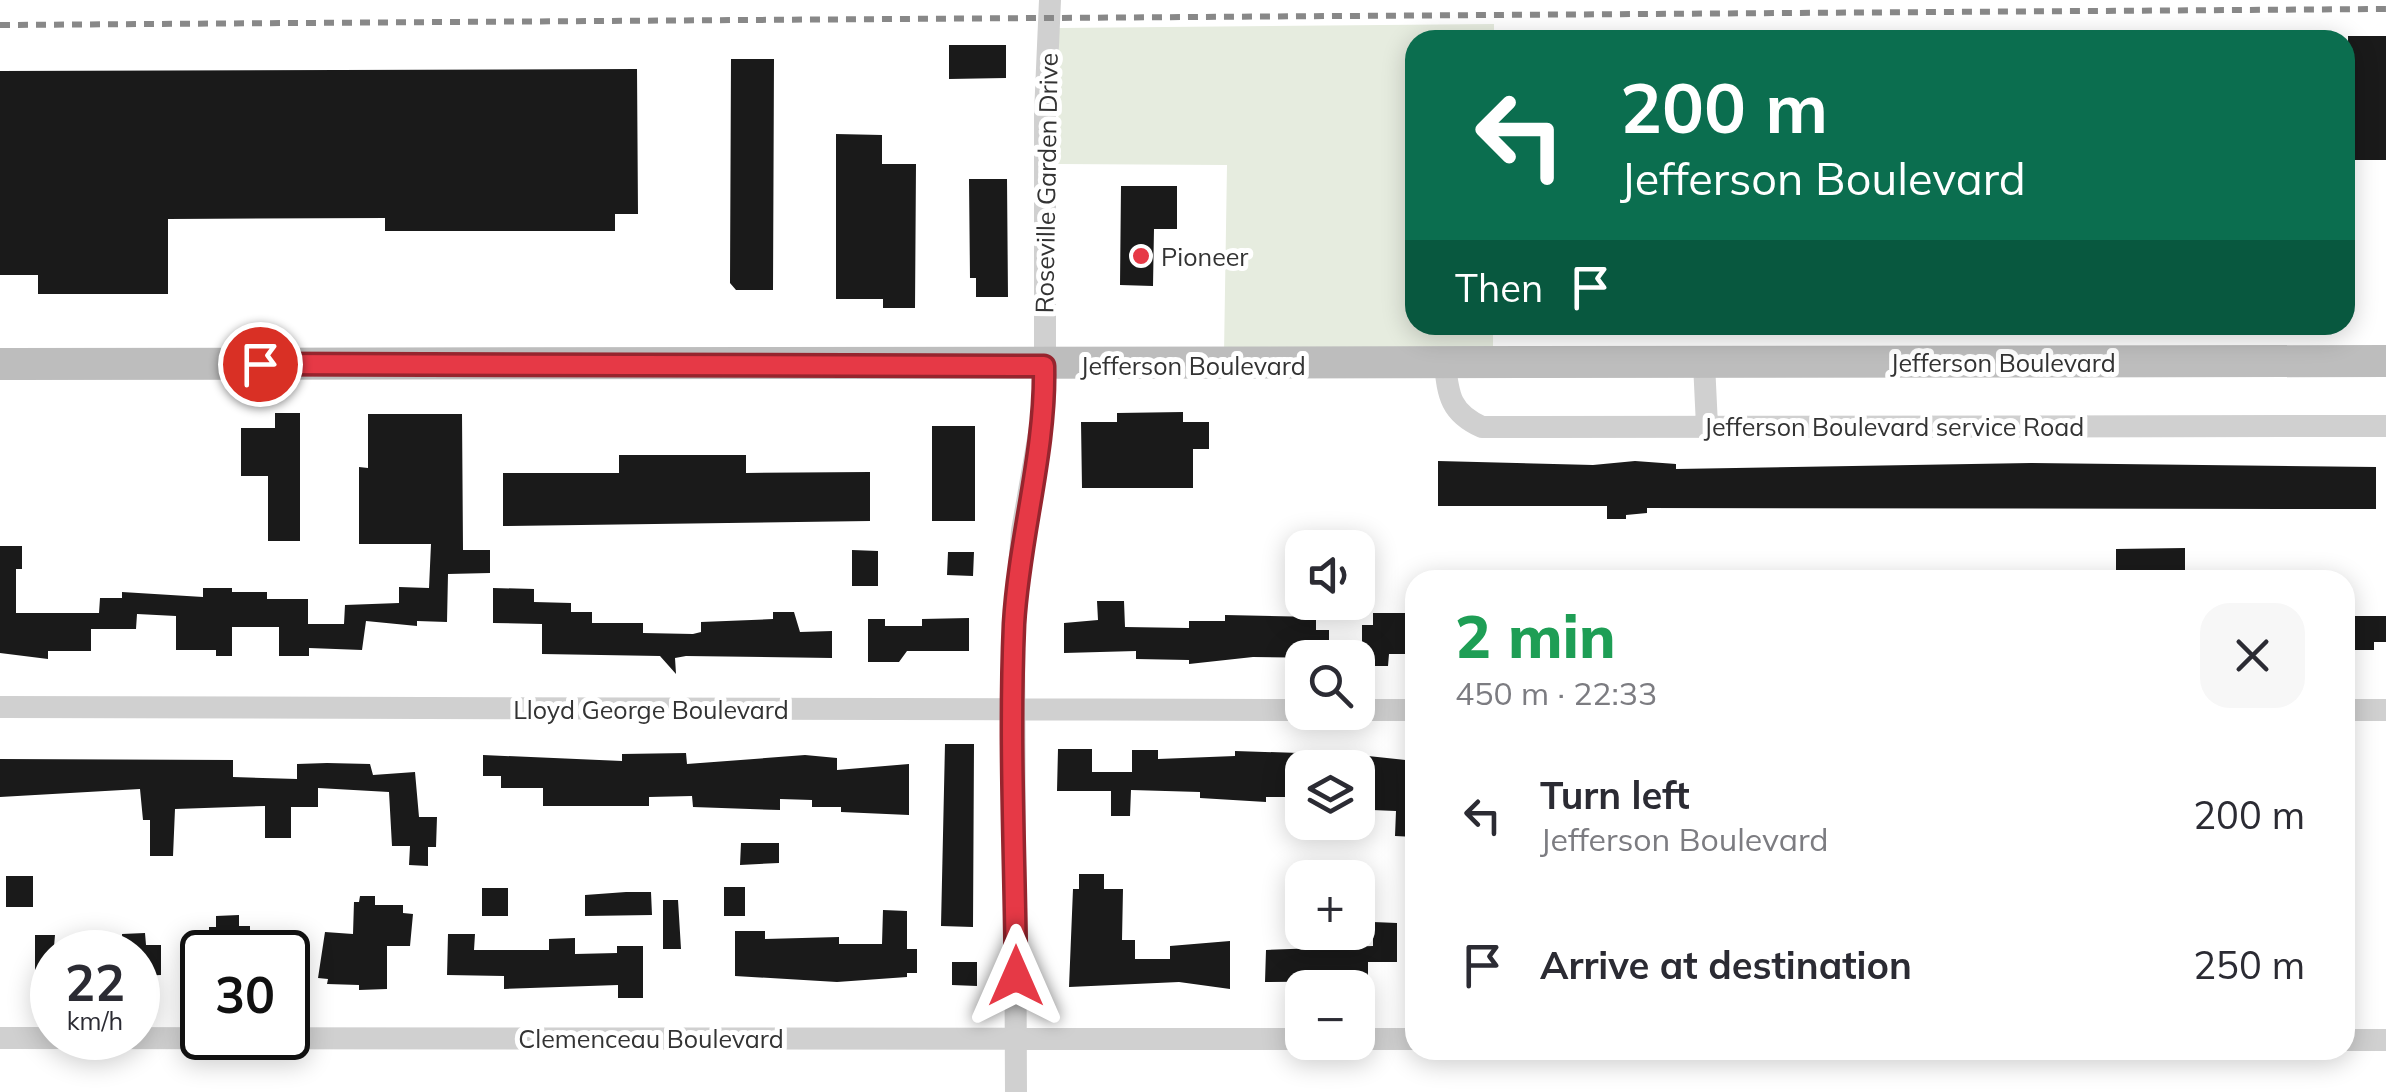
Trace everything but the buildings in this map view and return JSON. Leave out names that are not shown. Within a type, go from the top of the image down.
[{"type":"street","name":"Roseville Garden Drive","points":[[1016,1092],[1014,626],[1022,531],[1038,453],[1044,366],[1050,0]]},
{"type":"street","name":"Jefferson Boulevard","points":[[0,364],[1044,366],[2386,361]]},
{"type":"street","points":[[1704,363],[1707,426]]},
{"type":"street","name":"Jefferson Boulevard service Road","points":[[1445,364],[1448,396],[1460,417],[1482,426],[2386,426]]},
{"type":"street","name":"Lloyd George Boulevard","points":[[0,707],[1285,710]]},
{"type":"street","points":[[1375,710],[1405,710]]},
{"type":"street","points":[[2355,710],[2386,710]]},
{"type":"street","name":"Clemenceau Boulevard","points":[[0,1038],[1285,1039]]},
{"type":"street","points":[[1375,1039],[1405,1039]]},
{"type":"street","points":[[2355,1040],[2386,1040]]},
{"type":"shaded area","points":[[1494,24],[1494,30],[1405,30],[1405,335],[1493,335],[1493,349],[1224,353],[1227,165],[1058,164],[1059,28]]},
{"type":"railway","points":[[0,25],[2386,9]]},
{"type":"place","name":"Pioneer","points":[[1141,256]]},
{"type":"route","points":[[260,364],[1044,366],[1045,400],[1022,531],[1014,626],[1016,976]]}]
